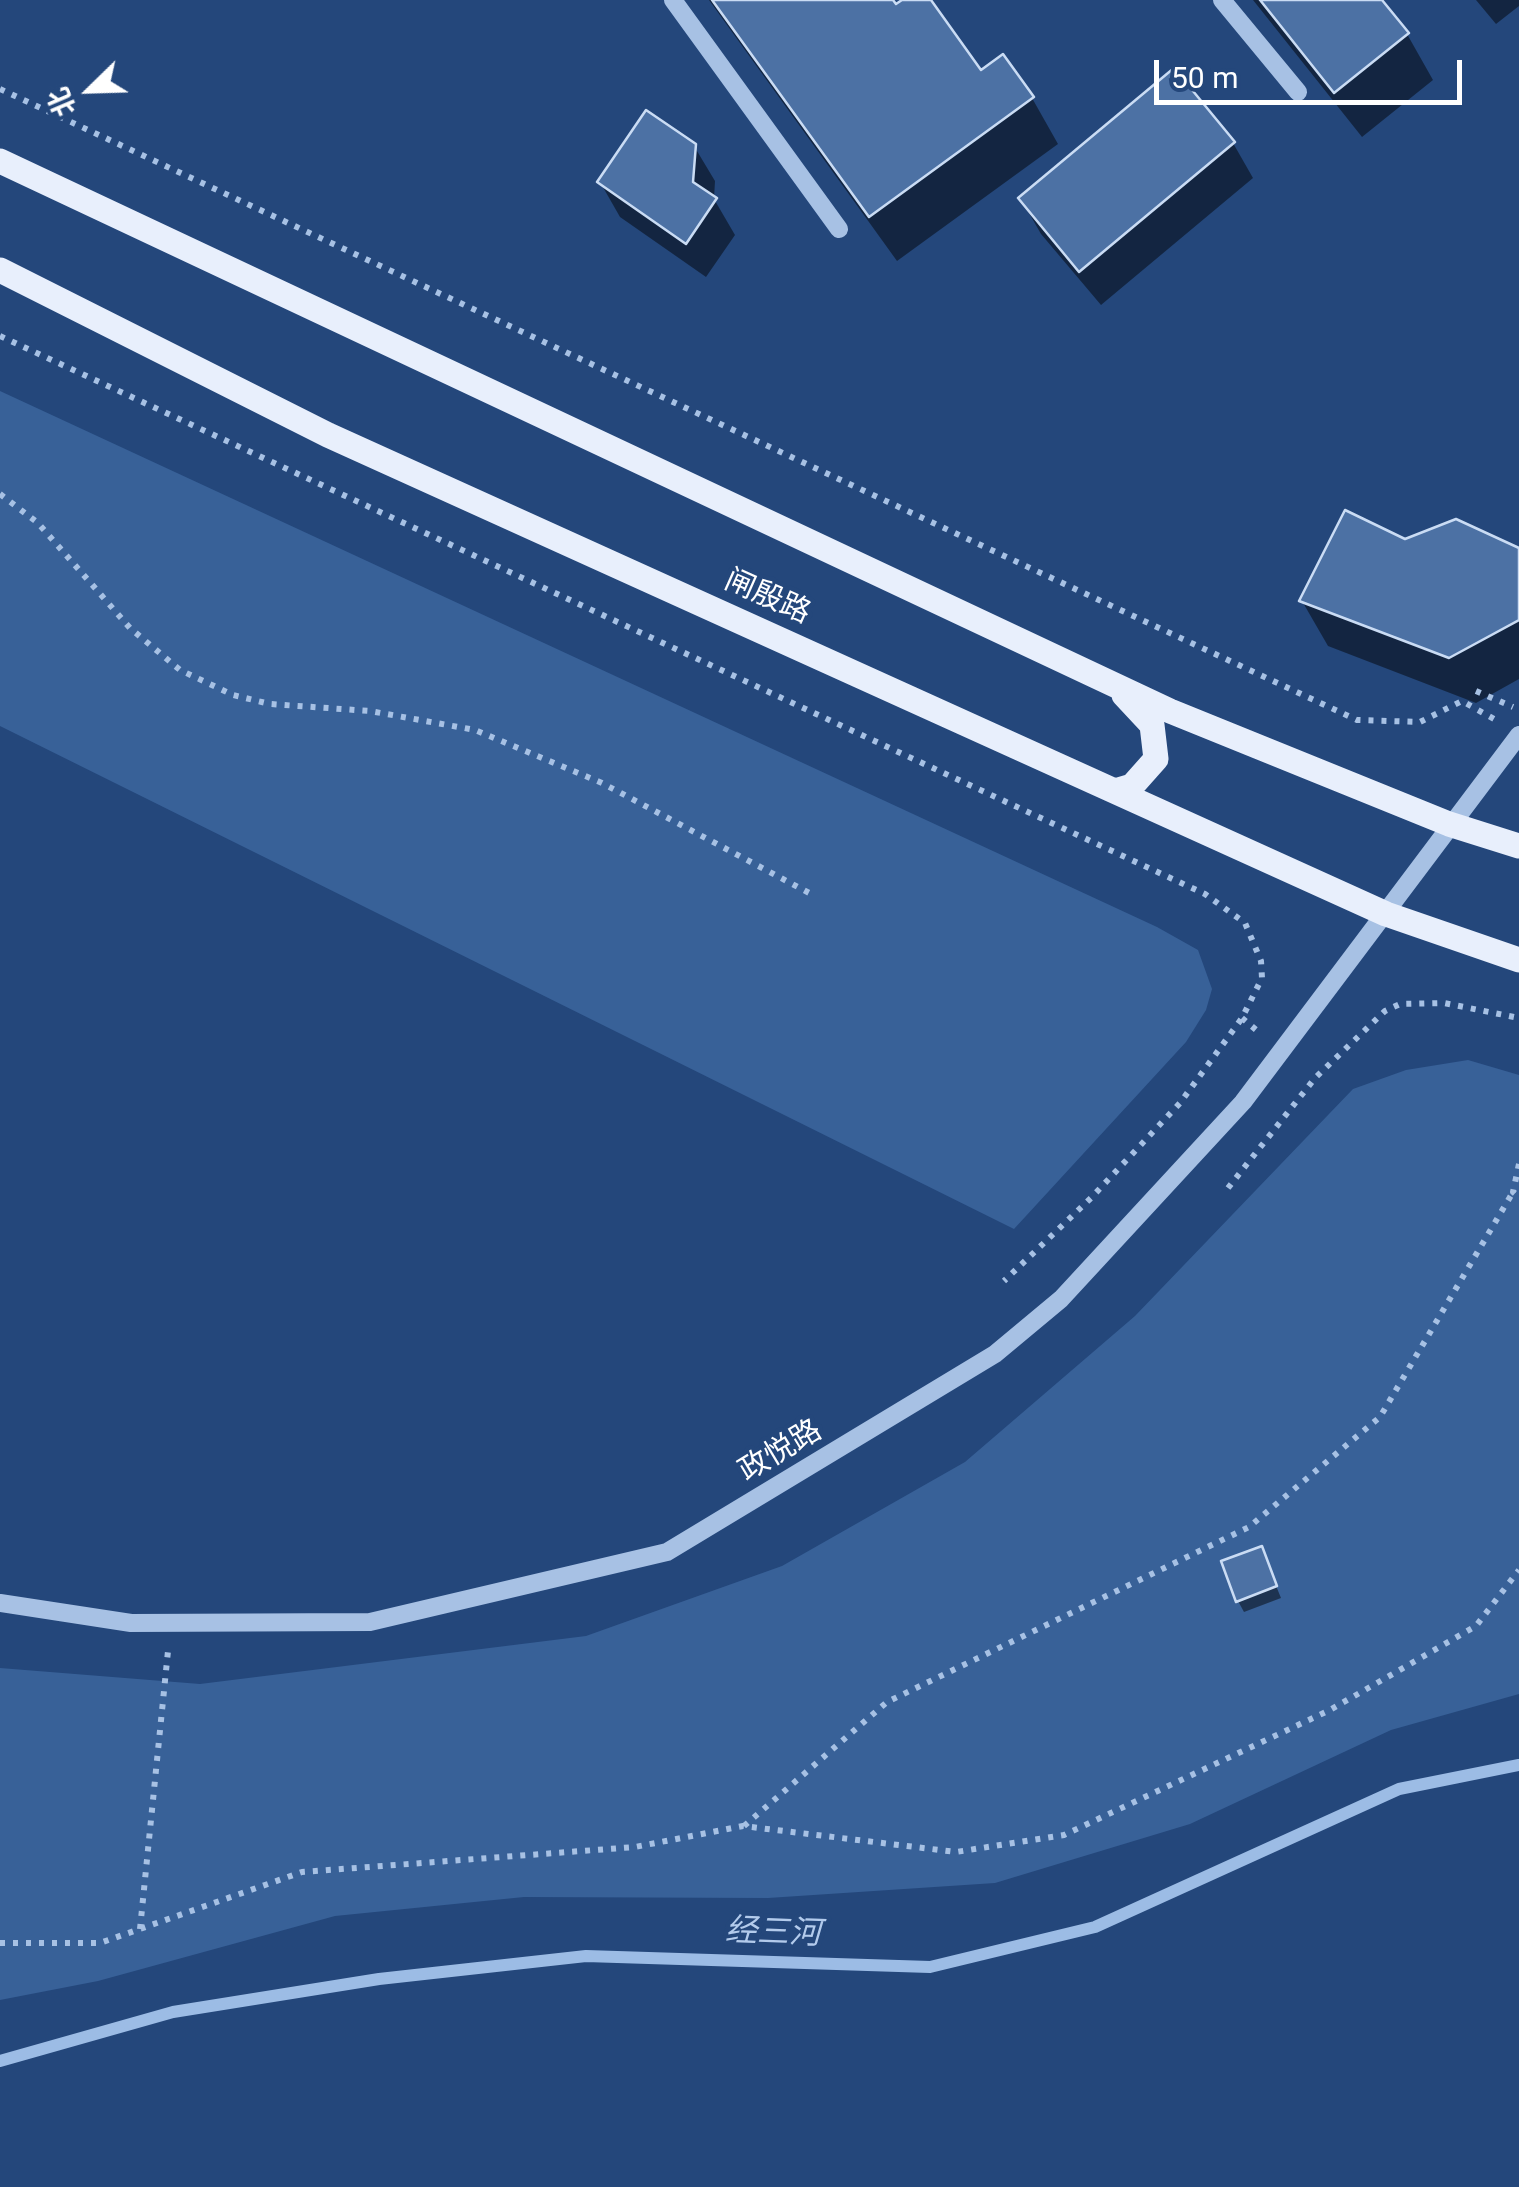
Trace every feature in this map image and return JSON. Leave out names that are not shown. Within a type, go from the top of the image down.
[{"type":"main road","points":[[0,161],[1113,684],[1449,824],[1519,846]]},
{"type":"main road","name":"闸殷路","points":[[0,270],[328,435],[1386,914],[1519,960]]},
{"type":"main road","points":[[1113,684],[1152,725],[1157,743],[1156,759],[1145,774],[1132,786],[1114,791]]},
{"type":"street","points":[[673,0],[839,228]]},
{"type":"street","points":[[1222,0],[1298,92]]},
{"type":"street","name":"政悦路","points":[[0,1603],[132,1622],[370,1622],[667,1552],[995,1354],[1061,1299],[1243,1102],[1386,914],[1512,730]]},
{"type":"path","points":[[0,90],[1357,720],[1420,722],[1462,701],[1512,730]]},
{"type":"path","points":[[0,336],[1205,894],[1246,923],[1255,941],[1262,978],[1256,996],[1180,1103],[1092,1198],[1004,1281]]},
{"type":"path","points":[[0,494],[38,524],[130,628],[180,670],[233,695],[270,704],[370,711],[475,730],[602,783],[813,895]]},
{"type":"path","points":[[1476,691],[1519,709]]},
{"type":"path","points":[[1228,1188],[1315,1078],[1385,1011],[1400,1004],[1444,1002],[1519,1018]]},
{"type":"path","points":[[743,1826],[888,1702],[1249,1527],[1380,1417],[1516,1194],[1519,1164]]},
{"type":"path","points":[[0,1943],[100,1943],[302,1872],[635,1847],[743,1826],[956,1852],[1064,1835],[1330,1710],[1476,1626],[1519,1570]]},
{"type":"path","points":[[140,1929],[171,1622]]},
{"type":"shaded area","points":[[0,391],[1157,927],[1198,950],[1212,989],[1206,1010],[1186,1042],[1014,1229],[0,726]]},
{"type":"shaded area","points":[[1468,1060],[1519,1075],[1519,1694],[1391,1730],[1190,1824],[995,1883],[768,1898],[524,1897],[335,1916],[98,1981],[0,2000],[0,1668],[200,1684],[586,1636],[782,1566],[965,1462],[1135,1316],[1353,1089],[1406,1070]]},
{"type":"building","points":[[712,0],[893,0],[896,4],[902,0],[931,0],[981,70],[1003,54],[1034,97],[869,217]]},
{"type":"building","points":[[1260,0],[1382,0],[1409,33],[1334,93]]},
{"type":"building","points":[[1174,68],[1235,142],[1079,272],[1018,198]]},
{"type":"building","points":[[646,110],[696,144],[693,182],[717,198],[686,244],[597,182]]},
{"type":"building","points":[[1345,510],[1405,539],[1456,519],[1519,548],[1519,620],[1449,658],[1299,601]]},
{"type":"building","points":[[1262,1546],[1277,1586],[1236,1602],[1221,1561]]},
{"type":"waterway","name":"经三河","points":[[0,2061],[173,2012],[379,1979],[586,1956],[930,1967],[1095,1927],[1399,1789],[1519,1765]]}]
